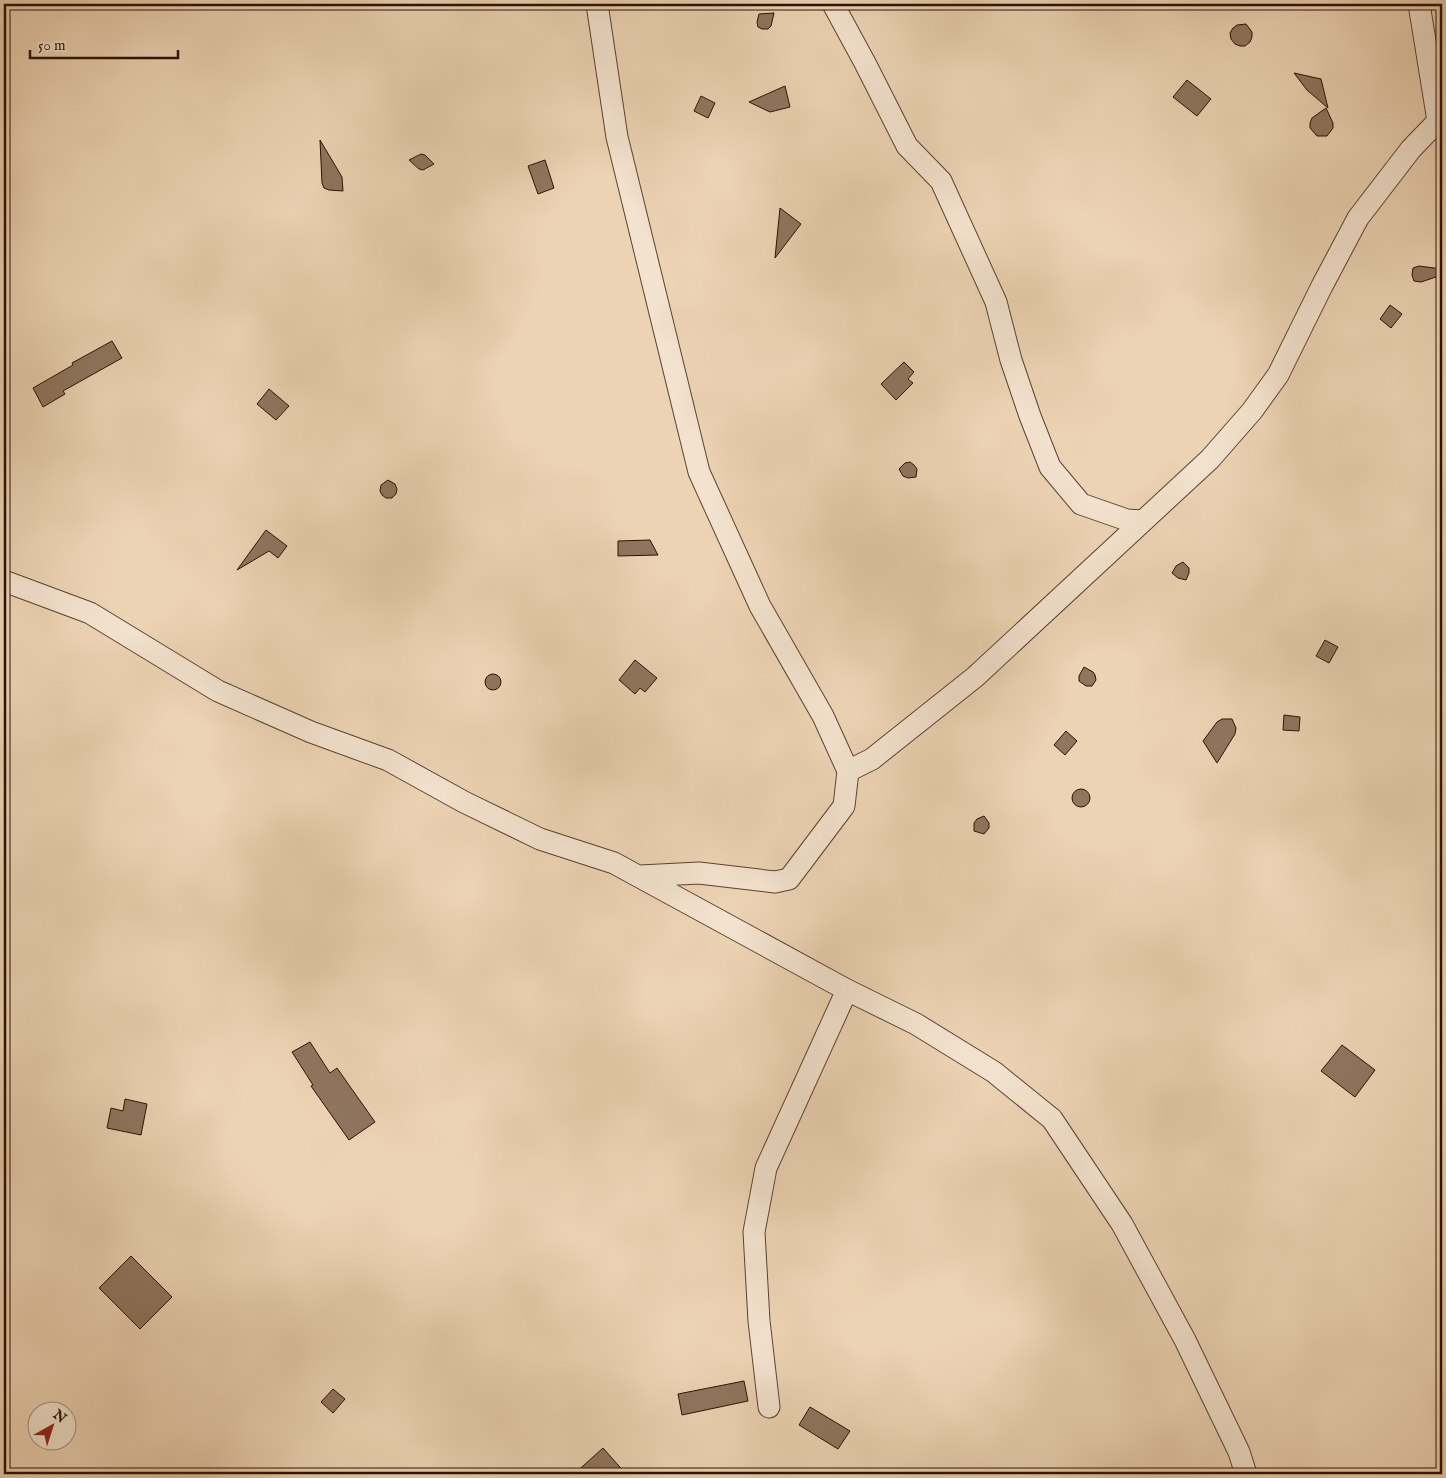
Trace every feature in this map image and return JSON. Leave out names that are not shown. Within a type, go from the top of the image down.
[{"type":"street","points":[[597,4],[617,137],[699,472],[760,606],[823,716],[848,771],[844,806],[789,879],[775,882],[699,873],[639,876]]},
{"type":"street","points":[[833,4],[907,146],[941,181],[996,302],[1011,360],[1050,467],[1081,504],[1127,520],[1143,521]]},
{"type":"street","points":[[848,771],[872,759],[975,678],[1210,458],[1252,411],[1278,375],[1358,218],[1411,150],[1440,123],[1419,4]]},
{"type":"street","points":[[4,582],[90,613],[218,691],[311,732],[388,760],[464,802],[540,839],[614,863],[847,990],[916,1024],[994,1072],[1052,1119],[1122,1224],[1185,1340],[1239,1452],[1246,1474]]},
{"type":"street","points":[[769,1407],[759,1321],[754,1232],[766,1168],[847,990]]},
{"type":"building","points":[[774,13],[771,26],[768,29],[758,27],[759,14]]},
{"type":"building","points":[[1246,24],[1252,32],[1250,42],[1245,46],[1235,44],[1231,39],[1230,33],[1237,25]]},
{"type":"building","points":[[1294,73],[1321,79],[1328,108],[1307,90]]},
{"type":"building","points":[[1187,80],[1211,99],[1197,116],[1173,97]]},
{"type":"building","points":[[785,86],[790,107],[770,112],[749,102]]},
{"type":"building","points":[[701,96],[715,103],[708,118],[694,111]]},
{"type":"building","points":[[1326,108],[1333,123],[1333,128],[1327,136],[1317,136],[1310,128],[1310,123],[1312,118]]},
{"type":"building","points":[[320,140],[342,177],[343,191],[324,188],[322,183]]},
{"type":"building","points":[[421,154],[425,155],[434,164],[423,170],[419,169],[409,160]]},
{"type":"building","points":[[545,160],[554,188],[538,194],[528,166]]},
{"type":"building","points":[[780,208],[801,224],[775,258]]},
{"type":"building","points":[[1419,266],[1442,269],[1442,275],[1421,282],[1414,281],[1412,275],[1413,268]]},
{"type":"building","points":[[1390,305],[1402,314],[1391,328],[1380,319]]},
{"type":"building","points":[[112,341],[122,358],[63,391],[65,394],[43,407],[33,388],[73,365],[72,363]]},
{"type":"building","points":[[904,362],[914,372],[908,379],[913,383],[896,400],[881,384]]},
{"type":"building","points":[[269,389],[289,406],[276,420],[257,404]]},
{"type":"building","points":[[910,462],[917,469],[916,477],[908,478],[903,476],[899,469],[905,463]]},
{"type":"building","points":[[388,480],[395,484],[397,489],[396,494],[392,498],[386,498],[380,491],[381,485]]},
{"type":"building","points":[[266,530],[287,546],[278,558],[269,551],[237,570]]},
{"type":"building","points":[[650,540],[658,555],[618,556],[618,541]]},
{"type":"building","points":[[1183,562],[1189,568],[1186,580],[1178,578],[1172,573],[1176,566]]},
{"type":"building","points":[[1325,640],[1338,647],[1329,663],[1316,656]]},
{"type":"building","points":[[635,660],[657,678],[645,692],[640,688],[635,694],[619,680]]},
{"type":"building","points":[[1084,667],[1095,675],[1096,680],[1092,686],[1086,686],[1079,681],[1079,676]]},
{"type":"building","points":[[493,674],[499,676],[501,682],[499,688],[493,690],[487,688],[485,682],[487,676]]},
{"type":"building","points":[[1284,715],[1300,717],[1299,731],[1283,730]]},
{"type":"building","points":[[1222,719],[1232,719],[1236,728],[1235,734],[1217,763],[1203,741],[1217,722]]},
{"type":"building","points":[[1066,731],[1077,741],[1065,755],[1054,745]]},
{"type":"building","points":[[1081,789],[1087,792],[1090,798],[1087,804],[1081,807],[1075,804],[1072,798],[1075,792]]},
{"type":"building","points":[[984,816],[989,823],[989,828],[984,834],[974,831],[974,823],[977,819]]},
{"type":"building","points":[[310,1042],[330,1073],[337,1068],[375,1122],[349,1140],[311,1086],[313,1085],[292,1052]]},
{"type":"building","points":[[1342,1045],[1375,1070],[1355,1097],[1321,1071]]},
{"type":"building","points":[[125,1099],[147,1104],[141,1135],[107,1128],[111,1108],[123,1111]]},
{"type":"building","points":[[131,1256],[172,1297],[140,1329],[99,1288]]},
{"type":"building","points":[[744,1381],[748,1401],[682,1415],[678,1394]]},
{"type":"building","points":[[333,1389],[345,1399],[333,1413],[321,1402]]},
{"type":"building","points":[[810,1407],[850,1431],[838,1449],[799,1425]]},
{"type":"building","points":[[603,1448],[626,1474],[574,1474]]}]
